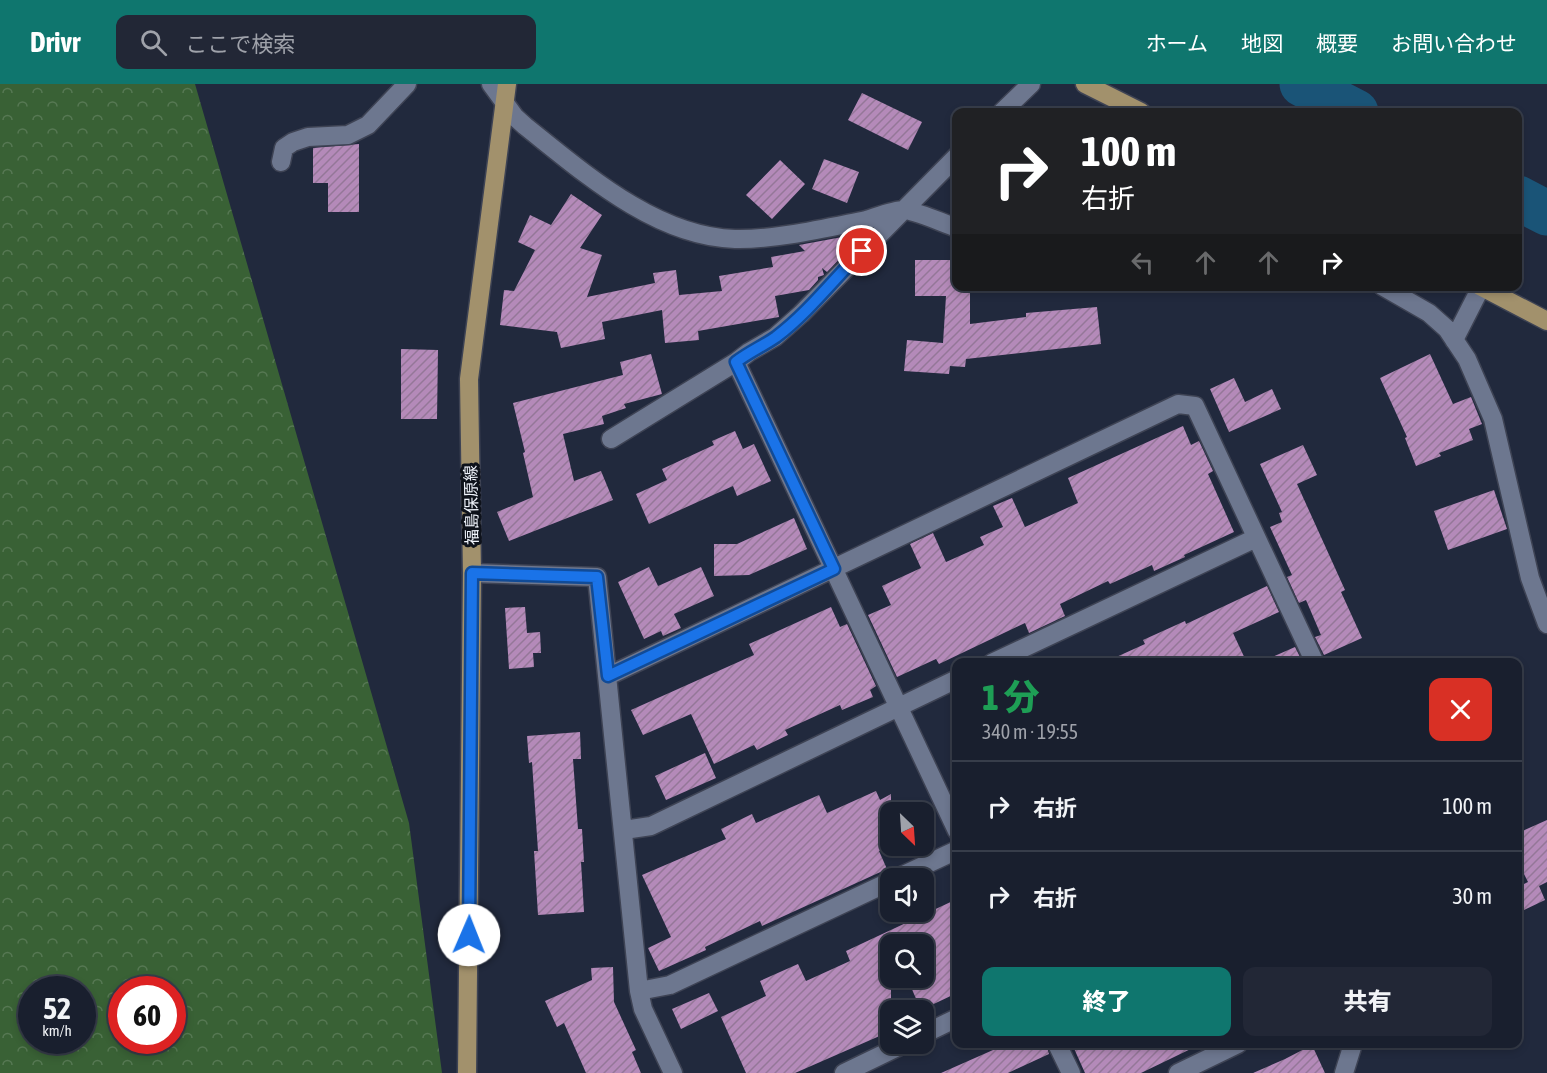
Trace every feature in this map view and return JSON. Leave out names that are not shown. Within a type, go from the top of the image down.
[{"type":"main road","points":[[1085,84],[1133,108]]},
{"type":"main road","name":"福島保原線","points":[[467,1073],[472,573],[469,379],[506,92]]},
{"type":"main road","points":[[1488,291],[1547,321]]},
{"type":"street","points":[[281,162],[284,148],[293,142],[308,137],[348,135],[368,125],[407,84]]},
{"type":"street","points":[[492,84],[506,92],[515,117],[525,126],[622,199],[643,212],[701,235],[734,239],[766,237],[844,224],[903,209],[952,226]]},
{"type":"street","points":[[1006,108],[1031,84]]},
{"type":"street","points":[[611,439],[776,337],[952,161]]},
{"type":"street","points":[[1391,291],[1429,313],[1447,329],[1467,359],[1493,419],[1530,578],[1547,624]]},
{"type":"street","points":[[1454,340],[1478,291]]},
{"type":"street","points":[[736,362],[952,820]]},
{"type":"street","points":[[608,676],[1178,404],[1195,406],[1313,658]]},
{"type":"street","points":[[1003,658],[1256,538]]},
{"type":"street","points":[[472,573],[597,577],[639,991],[643,1008],[673,1073]]},
{"type":"street","points":[[624,830],[651,826],[952,681]]},
{"type":"street","points":[[919,868],[952,852]]},
{"type":"street","points":[[639,991],[670,985],[880,886]]},
{"type":"street","points":[[934,1029],[952,1020]]},
{"type":"street","points":[[1059,1048],[1071,1073]]},
{"type":"street","points":[[1178,1073],[1230,1048]]},
{"type":"street","points":[[1344,1073],[1352,1048]]},
{"type":"street","points":[[844,1073],[883,1054]]},
{"type":"green space","points":[[0,84],[195,84],[409,823],[442,1073],[0,1073]]},
{"type":"building","points":[[862,93],[922,122],[908,150],[848,120]]},
{"type":"building","points":[[359,144],[359,212],[328,212],[328,183],[313,183],[313,148]]},
{"type":"building","points":[[824,159],[859,172],[847,203],[812,189]]},
{"type":"building","points":[[780,160],[805,184],[772,219],[746,195]]},
{"type":"building","points":[[571,194],[602,215],[580,248],[602,255],[587,297],[655,283],[653,273],[676,270],[679,295],[722,291],[719,276],[773,267],[771,257],[805,251],[799,245],[853,235],[854,244],[827,272],[822,268],[824,275],[818,277],[809,290],[775,296],[779,317],[698,331],[699,340],[665,343],[662,310],[602,322],[605,339],[561,348],[557,332],[500,325],[504,290],[514,291],[535,250],[518,242],[530,215],[551,225]]},
{"type":"building","points":[[915,260],[952,260],[952,291],[970,291],[970,324],[1026,317],[1026,313],[1097,307],[1101,344],[966,359],[965,367],[950,366],[949,374],[904,371],[907,340],[943,343],[946,296],[915,296]]},
{"type":"building","points":[[401,349],[438,350],[437,419],[401,419]]},
{"type":"building","points":[[651,354],[662,394],[624,404],[626,408],[602,416],[604,424],[563,434],[574,481],[601,471],[613,500],[509,541],[497,512],[533,497],[513,403],[623,375],[620,362]]},
{"type":"building","points":[[1430,354],[1453,404],[1471,397],[1482,424],[1469,429],[1473,440],[1439,453],[1441,456],[1416,466],[1405,438],[1407,437],[1380,378]]},
{"type":"building","points":[[1234,378],[1245,402],[1272,389],[1281,409],[1229,432],[1210,389]]},
{"type":"building","points":[[1183,426],[1191,445],[1199,441],[1213,471],[1208,474],[1234,532],[1154,571],[1152,565],[1110,584],[1108,581],[1060,604],[1065,616],[1029,633],[1025,623],[939,664],[936,659],[897,677],[868,615],[891,605],[882,586],[921,568],[910,544],[933,533],[946,562],[984,545],[980,537],[1003,527],[993,506],[1012,498],[1025,527],[1078,503],[1068,478]]},
{"type":"building","points":[[735,431],[743,449],[754,444],[771,481],[737,496],[733,486],[649,524],[636,494],[667,480],[662,469],[714,445],[712,441]]},
{"type":"building","points":[[1303,445],[1317,475],[1297,484],[1345,590],[1341,592],[1362,638],[1324,655],[1315,637],[1321,635],[1306,600],[1299,603],[1287,577],[1292,575],[1270,527],[1282,522],[1279,513],[1282,512],[1260,464]]},
{"type":"building","points":[[1494,490],[1507,529],[1448,550],[1434,511]]},
{"type":"building","points":[[794,518],[807,549],[749,575],[714,576],[714,544],[737,544]]},
{"type":"building","points":[[649,567],[658,586],[701,567],[714,596],[674,614],[681,628],[663,636],[661,631],[644,639],[618,582]]},
{"type":"building","points":[[1267,586],[1279,612],[1233,633],[1245,658],[1114,658],[1145,644],[1143,640],[1185,621],[1186,624]]},
{"type":"building","points":[[525,607],[527,633],[540,632],[541,653],[533,653],[534,667],[509,669],[505,608]]},
{"type":"building","points":[[831,607],[840,627],[847,624],[876,686],[870,690],[873,697],[842,710],[840,705],[785,730],[788,735],[757,750],[754,745],[714,764],[691,714],[643,735],[631,710],[754,655],[749,644]]},
{"type":"building","points":[[1295,647],[1300,658],[1270,658]]},
{"type":"building","points":[[580,732],[581,759],[573,759],[578,829],[582,829],[584,912],[538,915],[534,851],[538,851],[532,762],[529,763],[527,736]]},
{"type":"building","points":[[705,753],[716,778],[666,800],[655,776]]},
{"type":"building","points":[[876,791],[880,800],[891,794],[891,802],[880,802],[879,851],[887,868],[880,868],[880,872],[762,926],[760,921],[705,947],[706,950],[659,971],[648,948],[671,937],[642,875],[726,839],[721,829],[752,814],[756,823],[819,795],[827,813]]},
{"type":"building","points":[[1547,820],[1547,882],[1539,886],[1545,900],[1524,910],[1522,885],[1528,882],[1522,870],[1522,831]]},
{"type":"building","points":[[952,901],[952,995],[934,1004],[934,1000],[917,1000],[911,988],[934,988],[934,934],[882,934],[908,922],[934,922],[934,910]]},
{"type":"building","points":[[880,935],[880,988],[891,988],[891,1000],[880,1000],[880,1036],[795,1073],[746,1073],[721,1017],[766,996],[760,981],[798,964],[806,981],[850,961],[846,951]]},
{"type":"building","points":[[613,967],[614,1002],[636,1050],[632,1052],[641,1073],[586,1073],[564,1023],[557,1027],[545,1001],[592,980],[591,968]]},
{"type":"building","points":[[709,993],[718,1011],[681,1029],[672,1009]]},
{"type":"building","points":[[992,1048],[1047,1048],[1049,1054],[1008,1073],[941,1073],[993,1050]]},
{"type":"building","points":[[1074,1048],[1193,1048],[1141,1073],[1085,1073]]},
{"type":"building","points":[[1306,1048],[1313,1048],[1325,1073],[1253,1073]]},
{"type":"waterway","points":[[1302,84],[1348,108]]},
{"type":"waterway","points":[[1522,200],[1547,213]]},
{"type":"route","points":[[469,935],[472,573],[597,577],[608,676],[834,569],[736,362],[776,337],[862,251]]}]
